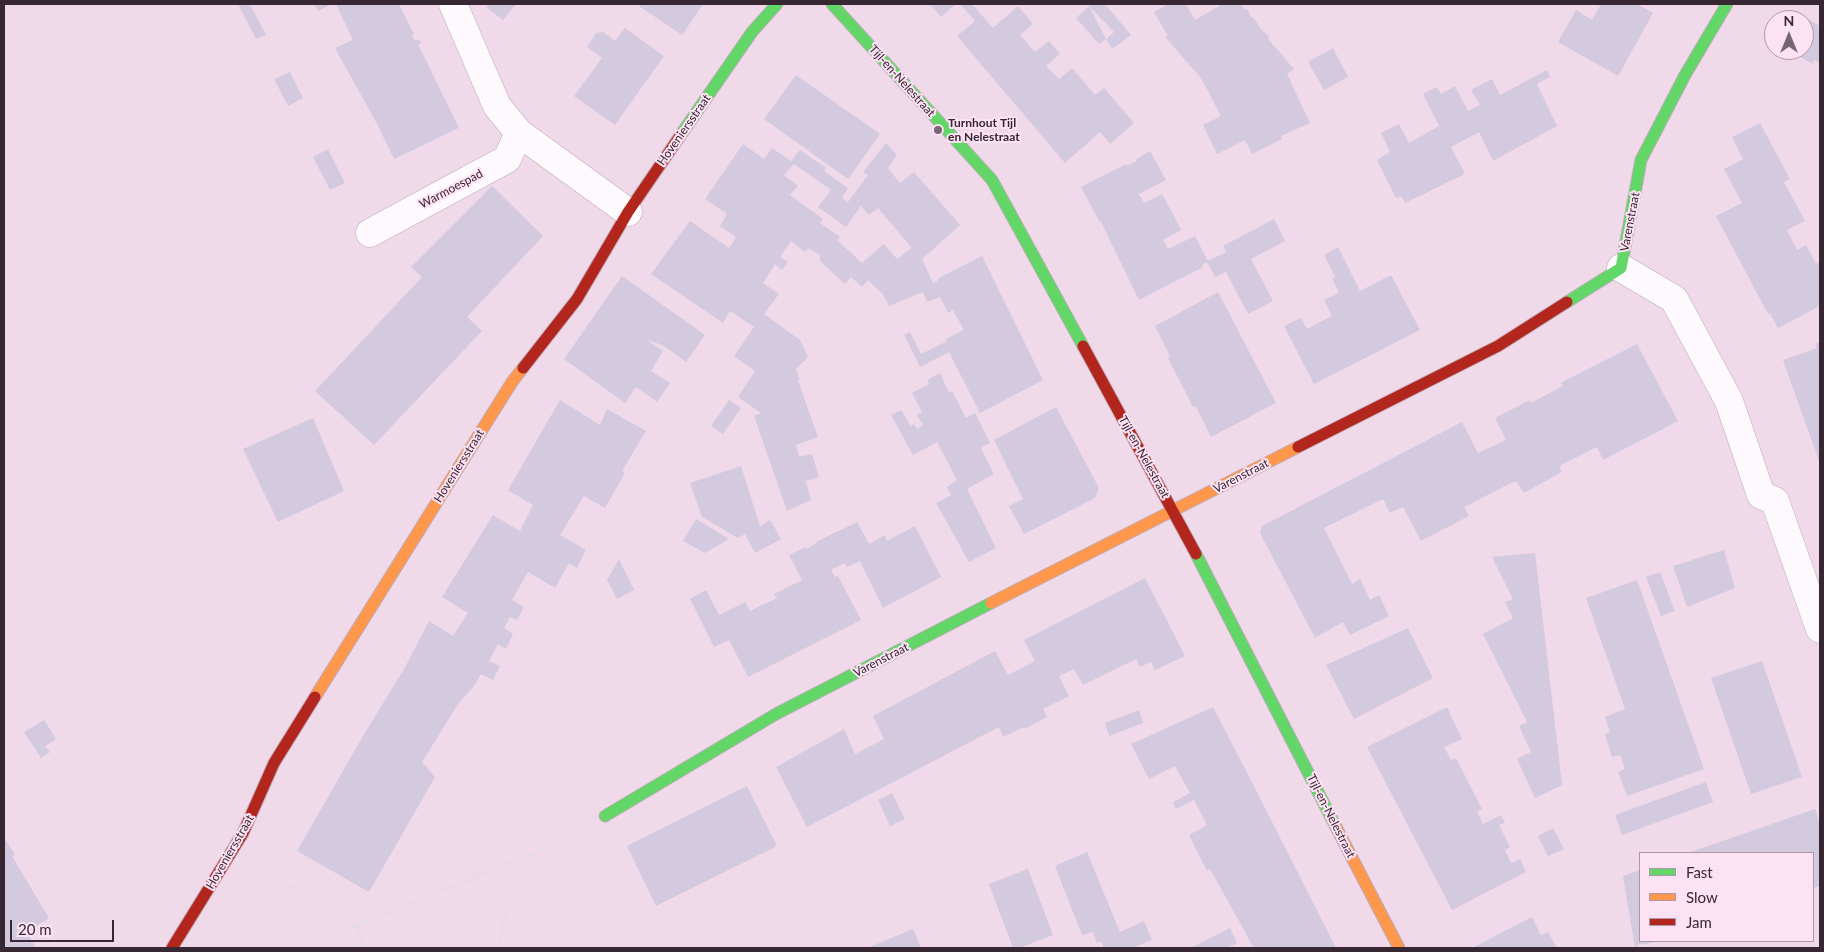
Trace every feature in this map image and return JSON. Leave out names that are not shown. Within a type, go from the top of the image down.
[{"type":"street","points":[[453,4],[497,106],[519,133],[628,212]]},
{"type":"street","name":"Hoveniersstraat","points":[[173,948],[243,834],[274,763],[512,382],[577,299],[628,212],[752,32],[777,4]]},
{"type":"street","name":"Tijl-en-Nelestraat","points":[[832,4],[992,180],[1174,510],[1399,948]]},
{"type":"street","name":"Varenstraat","points":[[605,816],[776,714],[1498,346],[1621,268],[1641,160],[1685,75],[1727,4]]},
{"type":"street","name":"Warmoespad","points":[[370,233],[507,159],[519,133]]},
{"type":"street","points":[[1621,268],[1674,299],[1729,401],[1761,495],[1776,502],[1820,629]]},
{"type":"path","points":[[356,926],[546,848],[605,816]]},
{"type":"path","points":[[496,948],[502,932],[507,904],[519,887],[553,867],[605,816]]},
{"type":"path","points":[[233,850],[356,926],[365,948]]},
{"type":"building","points":[[238,4],[250,4],[266,35],[256,39]]},
{"type":"building","points":[[314,4],[332,4],[318,11]]},
{"type":"building","points":[[336,4],[399,4],[414,34],[412,35],[415,41],[419,39],[421,43],[418,44],[459,128],[394,159],[335,48],[353,40]]},
{"type":"building","points":[[489,4],[516,4],[503,20],[486,7]]},
{"type":"building","points":[[641,4],[703,4],[682,35],[639,6]]},
{"type":"building","points":[[930,4],[956,4],[941,17]]},
{"type":"building","points":[[960,4],[972,4],[993,28],[1018,6],[1033,24],[1020,35],[1035,52],[1049,41],[1060,54],[1046,66],[1059,79],[1072,68],[1095,95],[1104,88],[1134,123],[1110,144],[1100,132],[1065,163],[957,36],[975,21]]},
{"type":"building","points":[[1091,4],[1105,4],[1131,35],[1112,49],[1106,39],[1114,32],[1089,6]]},
{"type":"building","points":[[1168,4],[1186,4],[1195,20],[1223,4],[1241,4],[1244,10],[1247,9],[1263,32],[1265,31],[1266,35],[1268,34],[1269,40],[1294,69],[1287,74],[1310,123],[1281,136],[1282,139],[1252,154],[1245,140],[1217,154],[1203,125],[1221,116],[1201,78],[1165,37],[1168,36],[1154,12]]},
{"type":"building","points":[[1601,4],[1637,4],[1653,13],[1618,76],[1558,42],[1576,10],[1592,20]]},
{"type":"building","points":[[1089,6],[1106,39],[1099,44],[1076,18]]},
{"type":"building","points":[[1814,23],[1820,26],[1820,63],[1814,60]]},
{"type":"building","points":[[625,28],[664,56],[615,125],[574,96],[602,58],[587,47],[596,33],[603,32],[615,41]]},
{"type":"building","points":[[1333,48],[1348,77],[1324,90],[1308,62]]},
{"type":"building","points":[[1806,60],[1814,60],[1813,64]]},
{"type":"building","points":[[1547,70],[1550,77],[1537,84],[1557,126],[1493,161],[1479,132],[1451,147],[1465,174],[1405,203],[1401,196],[1396,198],[1377,160],[1390,152],[1381,133],[1399,124],[1409,143],[1439,126],[1423,94],[1437,87],[1441,94],[1455,86],[1468,111],[1480,105],[1471,90],[1492,79],[1500,95]]},
{"type":"building","points":[[290,72],[303,98],[288,106],[274,79]]},
{"type":"building","points":[[796,75],[880,134],[848,179],[764,119]]},
{"type":"building","points":[[1760,123],[1790,179],[1784,182],[1805,221],[1787,230],[1797,250],[1806,245],[1816,264],[1820,262],[1820,306],[1778,328],[1770,313],[1768,314],[1716,216],[1742,203],[1724,169],[1743,159],[1732,137]]},
{"type":"building","points":[[886,143],[897,155],[888,168],[900,183],[914,172],[960,225],[922,259],[933,283],[938,281],[937,279],[982,256],[1043,380],[980,413],[949,352],[920,367],[904,335],[910,332],[921,354],[964,330],[953,310],[948,313],[940,297],[927,302],[923,292],[889,306],[883,294],[868,280],[862,287],[851,277],[845,284],[820,261],[820,255],[808,248],[805,252],[791,241],[780,257],[788,262],[782,270],[775,264],[763,283],[779,294],[764,314],[800,340],[808,357],[796,369],[800,380],[798,381],[818,437],[796,445],[799,457],[812,454],[819,477],[806,481],[811,500],[787,511],[754,416],[761,413],[738,397],[755,371],[734,356],[754,327],[730,311],[723,323],[651,274],[690,221],[729,248],[736,237],[720,226],[727,214],[705,199],[743,144],[764,159],[772,148],[791,161],[800,150],[826,168],[824,171],[848,188],[842,198],[848,202],[868,175],[863,172]],"holes":[[[794,164],[831,190],[818,207],[846,227],[861,206],[869,215],[878,208],[912,248],[897,259],[884,244],[862,263],[837,240],[840,237],[820,223],[823,219],[790,195],[798,186],[784,175]]]},
{"type":"building","points":[[328,149],[345,183],[330,190],[313,157]]},
{"type":"building","points":[[1150,151],[1166,180],[1139,194],[1144,203],[1162,194],[1172,212],[1181,230],[1163,240],[1168,249],[1195,236],[1208,261],[1226,252],[1223,246],[1274,219],[1285,241],[1251,259],[1273,301],[1248,314],[1226,272],[1215,277],[1207,262],[1202,265],[1203,267],[1139,300],[1100,220],[1081,187],[1126,164],[1127,166],[1137,161],[1136,159]]},
{"type":"building","points":[[492,186],[543,236],[467,317],[482,331],[374,445],[315,391],[422,277],[411,267]]},
{"type":"building","points":[[1338,247],[1360,291],[1391,275],[1420,330],[1314,384],[1284,326],[1301,318],[1307,329],[1332,316],[1324,300],[1339,293],[1332,278],[1335,277],[1324,255]]},
{"type":"building","points":[[622,276],[705,335],[686,362],[664,346],[646,339],[663,351],[651,371],[670,383],[657,402],[636,387],[625,403],[564,359]]},
{"type":"building","points":[[1218,292],[1276,403],[1211,437],[1168,358],[1170,356],[1155,326]]},
{"type":"building","points":[[1820,341],[1820,464],[1783,360],[1817,348],[1815,344]]},
{"type":"building","points":[[1637,344],[1678,421],[1603,460],[1597,447],[1559,466],[1562,472],[1524,493],[1516,481],[1511,483],[1464,507],[1469,516],[1421,541],[1403,507],[1390,513],[1383,499],[1324,528],[1352,584],[1360,579],[1370,600],[1379,595],[1389,616],[1350,635],[1343,622],[1315,638],[1260,533],[1262,526],[1462,422],[1478,453],[1506,440],[1495,418],[1530,400],[1531,403],[1563,386],[1561,383],[1564,381]]},
{"type":"building","points":[[940,373],[949,393],[952,391],[966,418],[975,413],[990,443],[981,448],[994,474],[967,489],[996,548],[969,562],[936,503],[951,495],[947,487],[957,480],[937,442],[913,455],[891,415],[901,410],[911,426],[914,424],[917,429],[923,425],[917,415],[922,412],[912,393],[929,384],[927,380]]},
{"type":"building","points":[[560,400],[600,425],[607,409],[646,431],[622,471],[625,473],[605,508],[584,496],[560,535],[586,550],[577,568],[569,563],[555,588],[528,572],[512,600],[524,607],[517,620],[510,617],[504,628],[513,634],[506,649],[498,644],[489,661],[500,666],[493,680],[481,674],[475,685],[458,704],[422,762],[435,777],[369,892],[297,851],[403,671],[429,621],[453,636],[468,613],[442,597],[493,515],[520,531],[533,505],[508,490]]},
{"type":"building","points":[[729,400],[741,408],[723,434],[711,426]]},
{"type":"building","points":[[1056,407],[1099,488],[1095,498],[1024,534],[1009,506],[1023,499],[994,440]]},
{"type":"building","points":[[313,418],[344,491],[278,522],[243,449]]},
{"type":"building","points":[[741,466],[760,526],[770,520],[781,539],[755,553],[745,534],[738,538],[702,517],[690,483]]},
{"type":"building","points":[[696,519],[729,539],[705,553],[683,541]]},
{"type":"building","points":[[857,522],[869,544],[885,535],[887,541],[915,526],[941,577],[883,608],[860,561],[847,567],[845,563],[831,570],[835,577],[838,576],[861,620],[748,677],[729,640],[714,647],[690,599],[706,590],[719,615],[745,602],[750,611],[777,598],[774,594],[802,580],[789,555],[806,547],[806,549],[816,542]]},
{"type":"building","points":[[1724,550],[1735,588],[1687,607],[1673,566]]},
{"type":"building","points":[[1535,553],[1562,785],[1535,798],[1517,759],[1531,752],[1519,726],[1527,722],[1483,634],[1513,618],[1505,602],[1513,599],[1492,557]]},
{"type":"building","points":[[619,559],[634,590],[617,599],[607,580]]},
{"type":"building","points":[[1660,572],[1675,611],[1661,616],[1646,577]]},
{"type":"building","points":[[1145,578],[1185,656],[1155,670],[1151,662],[1140,667],[1136,659],[1083,685],[1074,669],[1059,676],[1069,696],[1043,709],[1047,717],[1025,729],[1024,727],[1003,737],[999,727],[807,827],[776,767],[844,729],[855,754],[871,746],[884,739],[873,716],[995,651],[1008,675],[1035,661],[1024,640]]},
{"type":"building","points":[[1637,580],[1704,769],[1627,796],[1618,772],[1625,769],[1620,755],[1612,757],[1605,734],[1610,732],[1605,717],[1625,709],[1586,598]]},
{"type":"building","points":[[1408,628],[1433,678],[1354,719],[1326,665]]},
{"type":"building","points":[[1762,661],[1802,777],[1751,794],[1711,678]]},
{"type":"building","points":[[1213,707],[1336,948],[1254,948],[1210,869],[1207,871],[1189,835],[1207,825],[1194,800],[1176,809],[1173,802],[1190,793],[1175,766],[1149,779],[1131,744]]},
{"type":"building","points":[[1447,707],[1462,739],[1444,747],[1451,760],[1456,758],[1482,809],[1477,812],[1483,824],[1501,815],[1505,823],[1499,825],[1510,847],[1505,850],[1511,863],[1520,859],[1526,872],[1452,910],[1367,747]]},
{"type":"building","points":[[1139,710],[1143,723],[1109,736],[1105,723]]},
{"type":"building","points":[[44,720],[56,739],[45,746],[50,752],[41,758],[24,732]]},
{"type":"building","points":[[1706,782],[1713,802],[1622,835],[1615,815]]},
{"type":"building","points":[[747,786],[777,846],[656,906],[627,846]]},
{"type":"building","points":[[892,793],[905,819],[890,826],[878,800]]},
{"type":"building","points":[[1815,809],[1820,825],[1820,886],[1814,888],[1814,852],[1691,852]]},
{"type":"building","points":[[1553,828],[1564,849],[1548,856],[1538,836]]},
{"type":"building","points":[[4,837],[15,855],[12,856],[49,918],[27,932],[36,948],[4,948]]},
{"type":"building","points":[[1087,852],[1120,932],[1144,921],[1152,940],[1132,948],[1104,948],[1101,942],[1097,943],[1093,932],[1082,935],[1055,866]]},
{"type":"building","points":[[1028,869],[1053,935],[1019,948],[1013,948],[989,884]]},
{"type":"building","points":[[1639,870],[1639,942],[1657,942],[1637,945],[1637,948],[1635,948],[1623,876]]},
{"type":"building","points":[[1532,917],[1541,935],[1548,932],[1557,948],[1472,948]]},
{"type":"building","points":[[1230,928],[1237,943],[1227,948],[1190,948]]},
{"type":"building","points":[[913,929],[921,948],[867,948]]},
{"type":"traffic: fast","points":[[680,136],[752,32],[777,4]]},
{"type":"traffic: fast","points":[[832,4],[992,180],[1083,346]]},
{"type":"traffic: fast","points":[[1567,302],[1621,268],[1641,160],[1685,75],[1727,4]]},
{"type":"traffic: fast","points":[[1196,554],[1336,827]]},
{"type":"traffic: fast","points":[[605,816],[776,714],[991,603]]},
{"type":"traffic: slow","points":[[315,697],[512,382],[523,368]]},
{"type":"traffic: slow","points":[[991,603],[1298,447]]},
{"type":"traffic: slow","points":[[1336,827],[1399,948]]},
{"type":"traffic: jam","points":[[523,368],[577,299],[628,212],[680,136]]},
{"type":"traffic: jam","points":[[1298,447],[1498,346],[1567,302]]},
{"type":"traffic: jam","points":[[1083,346],[1196,554]]},
{"type":"traffic: jam","points":[[172,948],[243,833],[274,763],[315,697]]},
{"type":"place","name":"Turnhout Tijl en Nelestraat","points":[[938,130]]}]
